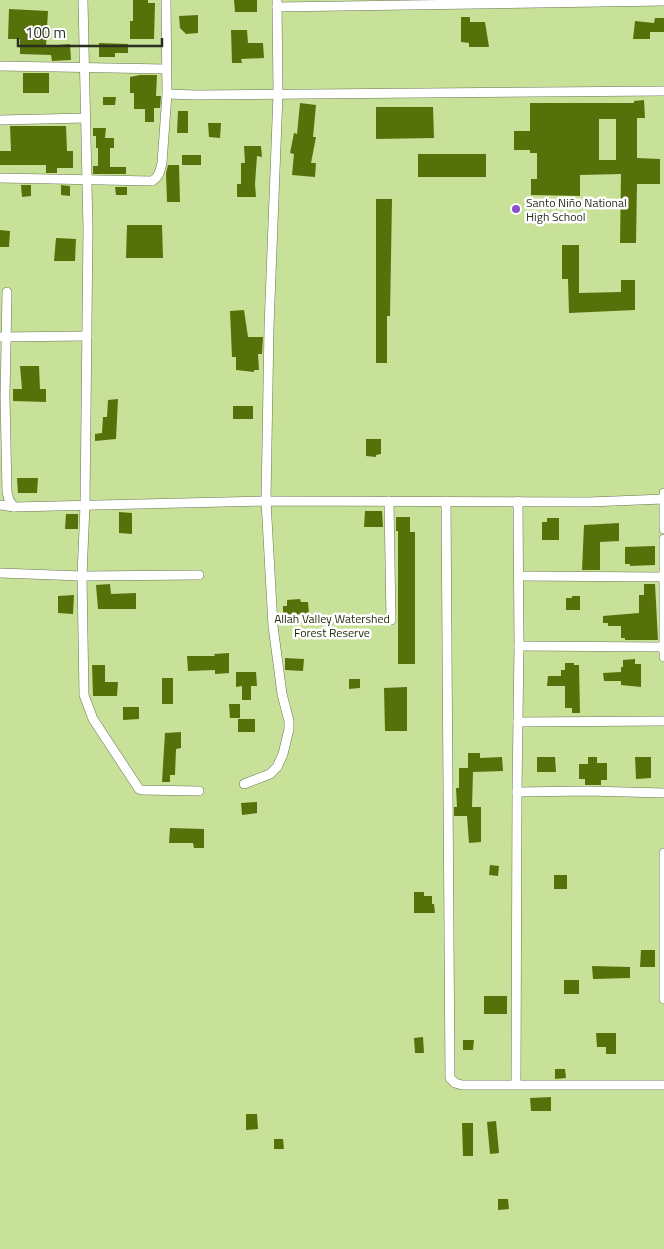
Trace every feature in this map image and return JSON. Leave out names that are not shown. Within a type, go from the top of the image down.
[{"type":"street","points":[[83,0],[87,180],[85,505],[82,576],[84,695],[93,719],[139,788],[142,790],[199,791]]},
{"type":"street","points":[[0,178],[146,182],[157,179],[162,163],[166,94],[166,0]]},
{"type":"street","points":[[244,784],[270,774],[277,767],[283,754],[289,729],[289,721],[282,694],[273,626],[266,501],[269,327],[278,94],[277,4],[664,1]]},
{"type":"street","points":[[0,66],[166,69]]},
{"type":"street","points":[[166,94],[664,92]]},
{"type":"street","points":[[0,120],[86,118]]},
{"type":"street","points":[[7,292],[3,337],[7,492],[9,500],[14,507]]},
{"type":"street","points":[[3,337],[87,336]]},
{"type":"street","points":[[664,493],[664,529]]},
{"type":"street","points":[[0,505],[14,507],[266,501],[518,500],[589,502],[664,499]]},
{"type":"street","points":[[516,1084],[518,500]]},
{"type":"street","points":[[389,501],[391,620]]},
{"type":"street","points":[[446,501],[450,1078],[455,1083],[462,1085],[664,1085]]},
{"type":"street","points":[[664,539],[664,657]]},
{"type":"street","points":[[0,573],[82,576],[199,575]]},
{"type":"street","points":[[519,576],[664,577]]},
{"type":"street","points":[[519,646],[664,647]]},
{"type":"street","points":[[518,722],[664,721]]},
{"type":"street","points":[[517,792],[664,793]]},
{"type":"street","points":[[664,853],[664,999]]},
{"type":"green space","name":"Allah Valley Watershed Forest Reserve","points":[[0,0],[664,0],[664,1249],[0,1249]]},
{"type":"building","points":[[133,0],[148,0],[148,3],[155,3],[154,39],[130,39],[130,21],[133,21]]},
{"type":"building","points":[[234,0],[257,0],[257,12],[235,12]]},
{"type":"building","points":[[9,9],[48,11],[46,46],[70,44],[71,60],[52,61],[51,55],[20,54],[20,39],[8,39]]},
{"type":"building","points":[[198,15],[198,33],[186,34],[180,28],[179,16]]},
{"type":"building","points":[[461,17],[470,17],[470,22],[485,22],[489,47],[469,47],[469,43],[461,42]]},
{"type":"building","points":[[655,18],[664,18],[664,32],[650,32],[650,39],[633,39],[635,21],[654,23]]},
{"type":"building","points":[[231,30],[247,30],[248,43],[263,43],[264,58],[241,59],[242,63],[232,63]]},
{"type":"building","points":[[99,43],[128,44],[128,53],[115,53],[115,57],[99,57]]},
{"type":"building","points":[[23,73],[49,73],[49,93],[23,93]]},
{"type":"building","points":[[157,75],[156,96],[161,96],[160,108],[154,108],[154,122],[145,122],[145,109],[134,109],[134,93],[130,93],[130,77]]},
{"type":"building","points":[[103,97],[116,97],[115,105],[103,105]]},
{"type":"building","points":[[644,100],[645,118],[637,118],[637,158],[660,159],[660,184],[637,184],[636,243],[620,243],[621,174],[580,175],[580,196],[531,195],[531,179],[537,179],[537,153],[530,153],[530,150],[514,150],[514,131],[530,131],[530,103],[634,103],[634,101]],"holes":[[[599,119],[616,119],[616,160],[599,160]]]},
{"type":"building","points":[[300,103],[316,105],[313,137],[316,137],[311,163],[316,163],[315,177],[292,175],[294,154],[290,153],[294,133],[297,134]]},
{"type":"building","points":[[376,107],[433,107],[434,138],[376,139]]},
{"type":"building","points":[[178,111],[188,111],[188,133],[177,133]]},
{"type":"building","points":[[208,123],[221,123],[220,138],[209,137]]},
{"type":"building","points":[[10,126],[66,126],[67,151],[73,151],[73,168],[57,168],[57,173],[46,173],[46,165],[0,165],[0,151],[11,151]]},
{"type":"building","points":[[93,128],[106,128],[105,138],[114,138],[114,148],[110,148],[110,167],[126,167],[126,174],[93,174],[93,166],[98,166],[98,148],[96,148],[96,136],[93,136]]},
{"type":"building","points":[[244,146],[261,146],[262,157],[257,156],[256,197],[237,197],[237,184],[241,184],[241,163],[245,163]]},
{"type":"building","points":[[418,154],[486,154],[486,177],[418,177]]},
{"type":"building","points":[[182,155],[201,155],[201,165],[182,165]]},
{"type":"building","points":[[168,165],[179,165],[180,202],[167,202],[166,173]]},
{"type":"building","points":[[21,185],[31,185],[31,196],[22,197]]},
{"type":"building","points":[[61,185],[70,186],[70,196],[61,195]]},
{"type":"building","points":[[115,187],[127,187],[127,195],[116,195]]},
{"type":"building","points":[[376,199],[392,199],[390,316],[387,316],[387,363],[376,363]]},
{"type":"building","points":[[127,225],[162,225],[163,258],[126,258]]},
{"type":"building","points":[[0,230],[10,231],[9,247],[0,247]]},
{"type":"building","points":[[56,238],[76,239],[75,261],[54,261]]},
{"type":"building","points":[[562,245],[579,245],[579,293],[621,292],[621,280],[635,280],[635,310],[569,313],[568,279],[562,279]]},
{"type":"building","points":[[244,310],[248,337],[263,337],[262,354],[258,354],[259,370],[254,370],[254,372],[236,370],[236,357],[232,357],[230,311]]},
{"type":"building","points":[[20,366],[39,366],[40,389],[46,389],[46,402],[13,401],[13,389],[22,389]]},
{"type":"building","points":[[118,399],[116,439],[95,441],[95,434],[102,433],[103,417],[107,417],[108,400]]},
{"type":"building","points":[[233,406],[253,406],[253,419],[233,419]]},
{"type":"building","points":[[366,439],[381,439],[381,454],[376,455],[376,457],[366,456]]},
{"type":"building","points":[[17,478],[38,478],[37,493],[18,493]]},
{"type":"building","points":[[365,511],[382,511],[383,527],[364,527]]},
{"type":"building","points":[[119,512],[132,513],[132,534],[119,533]]},
{"type":"building","points":[[66,514],[78,514],[78,529],[65,529]]},
{"type":"building","points":[[396,517],[410,517],[410,532],[415,532],[415,664],[398,664],[398,531],[396,531]]},
{"type":"building","points":[[547,518],[559,518],[559,540],[542,540],[542,522],[547,522]]},
{"type":"building","points":[[619,523],[619,541],[600,542],[600,570],[582,570],[584,525]]},
{"type":"building","points":[[655,546],[655,565],[630,566],[630,564],[625,564],[625,547]]},
{"type":"building","points":[[110,584],[111,594],[136,593],[136,609],[98,609],[96,585]]},
{"type":"building","points":[[644,584],[655,584],[658,640],[625,640],[625,638],[621,638],[621,626],[608,626],[608,623],[603,623],[603,616],[639,613],[639,595],[644,595]]},
{"type":"building","points":[[74,595],[73,614],[58,613],[58,596]]},
{"type":"building","points":[[572,596],[580,596],[580,610],[566,610],[566,598],[572,598]]},
{"type":"building","points":[[300,599],[301,602],[308,602],[309,614],[283,615],[283,606],[287,606],[287,600]]},
{"type":"building","points":[[229,653],[229,673],[215,674],[215,670],[188,671],[187,656],[215,656],[214,654]]},
{"type":"building","points":[[285,658],[304,659],[303,671],[285,670]]},
{"type":"building","points":[[635,659],[635,664],[641,664],[641,687],[621,685],[621,681],[604,681],[603,673],[621,672],[623,660]]},
{"type":"building","points":[[565,663],[579,665],[580,713],[572,713],[572,708],[565,708],[565,686],[547,686],[548,676],[561,676],[561,670],[565,670]]},
{"type":"building","points":[[92,665],[105,665],[105,682],[118,682],[117,696],[93,696]]},
{"type":"building","points":[[236,672],[256,672],[257,686],[251,686],[251,700],[242,700],[242,686],[236,687]]},
{"type":"building","points":[[162,678],[173,678],[173,704],[162,704]]},
{"type":"building","points":[[349,679],[360,679],[360,688],[349,689]]},
{"type":"building","points":[[407,687],[407,731],[385,731],[384,688]]},
{"type":"building","points":[[229,704],[240,704],[240,718],[230,718]]},
{"type":"building","points":[[123,707],[139,707],[139,719],[123,720]]},
{"type":"building","points":[[238,719],[255,719],[255,732],[238,732]]},
{"type":"building","points":[[181,732],[181,748],[176,749],[175,775],[170,775],[170,782],[162,782],[165,733]]},
{"type":"building","points":[[468,753],[480,753],[480,758],[502,757],[503,771],[473,772],[472,807],[481,807],[481,842],[469,843],[467,816],[454,816],[454,807],[457,807],[456,788],[459,788],[459,768],[468,768]]},
{"type":"building","points":[[537,757],[555,757],[556,772],[537,772]]},
{"type":"building","points":[[588,757],[597,757],[597,763],[607,763],[607,780],[601,780],[601,785],[585,785],[585,779],[579,779],[579,764],[588,764]]},
{"type":"building","points":[[635,757],[651,757],[651,778],[636,779]]},
{"type":"building","points":[[257,802],[257,813],[242,815],[241,803]]},
{"type":"building","points":[[170,828],[204,829],[204,848],[194,848],[193,843],[169,843]]},
{"type":"building","points":[[490,865],[499,866],[498,876],[489,875]]},
{"type":"building","points":[[554,875],[567,875],[567,889],[554,889]]},
{"type":"building","points":[[414,892],[424,892],[424,896],[432,896],[435,913],[414,913]]},
{"type":"building","points":[[641,950],[655,950],[655,967],[640,967]]},
{"type":"building","points":[[592,966],[630,967],[630,978],[593,979]]},
{"type":"building","points":[[564,980],[579,980],[579,994],[564,994]]},
{"type":"building","points":[[484,996],[507,996],[507,1014],[484,1014]]},
{"type":"building","points":[[596,1033],[616,1033],[616,1054],[606,1054],[606,1047],[597,1047]]},
{"type":"building","points":[[423,1037],[424,1053],[415,1053],[414,1038]]},
{"type":"building","points":[[463,1040],[474,1040],[473,1050],[463,1050]]},
{"type":"building","points":[[555,1069],[565,1069],[566,1078],[555,1079]]},
{"type":"building","points":[[551,1097],[551,1111],[531,1111],[530,1098]]},
{"type":"building","points":[[246,1114],[257,1114],[258,1129],[246,1130]]},
{"type":"building","points":[[496,1121],[499,1153],[490,1154],[487,1122]]},
{"type":"building","points":[[462,1123],[473,1123],[473,1156],[463,1156]]},
{"type":"building","points":[[274,1139],[283,1139],[284,1149],[274,1149]]},
{"type":"building","points":[[498,1199],[508,1199],[509,1209],[498,1210]]},
{"type":"place","name":"Santo Niño National High School","points":[[516,209]]}]
